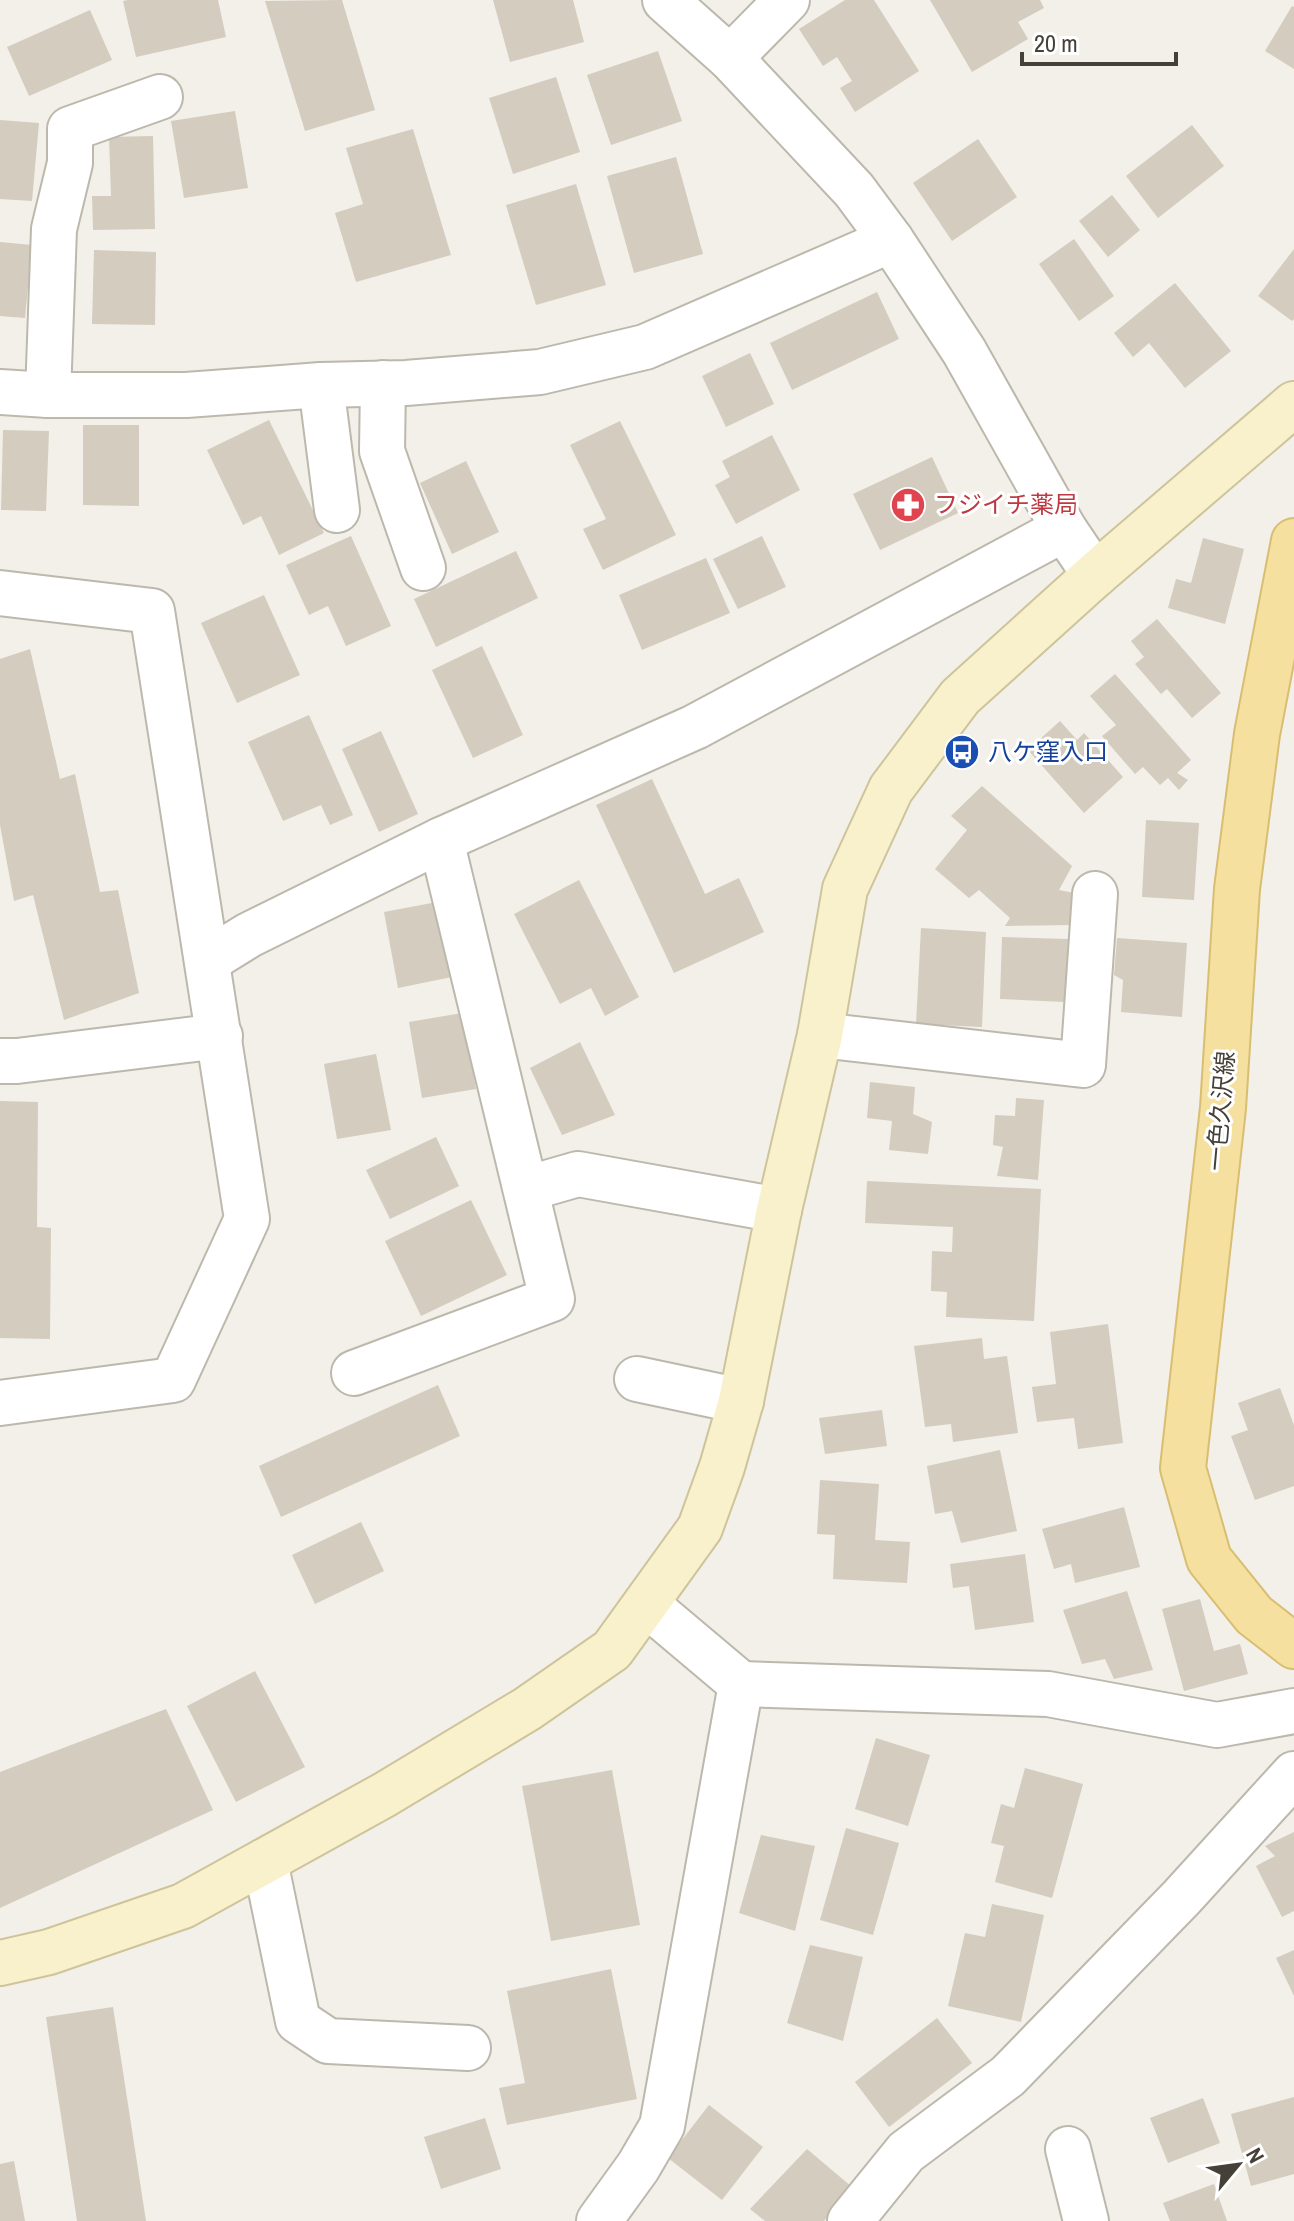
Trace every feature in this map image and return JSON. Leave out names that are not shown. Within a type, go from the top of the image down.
[{"type":"main road","name":"一色久沢線","points":[[1294,541],[1257,734],[1237,889],[1223,1108],[1183,1468],[1209,1559],[1254,1615],[1294,1646]]},
{"type":"street","points":[[665,0],[730,58],[854,190],[964,351],[1064,529],[1095,575]]},
{"type":"street","points":[[730,58],[787,0]]},
{"type":"street","points":[[48,395],[54,229],[70,163],[70,129],[160,97]]},
{"type":"street","points":[[0,392],[186,395],[540,372],[645,347],[891,240]]},
{"type":"street","points":[[383,383],[382,451],[423,568]]},
{"type":"street","points":[[321,385],[337,510]]},
{"type":"street","points":[[0,1963],[49,1952],[183,1906],[384,1795],[539,1700],[612,1650],[700,1528],[722,1467],[741,1401],[779,1210],[820,1035],[845,889],[891,789],[960,697],[1095,575],[1294,404]]},
{"type":"street","points":[[207,961],[249,935],[441,840],[695,727],[1064,529]]},
{"type":"street","points":[[0,593],[152,611],[247,1219],[173,1380],[0,1403]]},
{"type":"street","points":[[354,1373],[552,1299],[441,840]]},
{"type":"street","points":[[820,1035],[1083,1065],[1095,894]]},
{"type":"street","points":[[0,1061],[220,1036]]},
{"type":"street","points":[[526,1189],[578,1174],[779,1210]]},
{"type":"street","points":[[637,1379],[741,1401]]},
{"type":"street","points":[[646,1604],[741,1684],[1048,1694],[1217,1725],[1294,1711]]},
{"type":"street","points":[[599,2221],[638,2167],[662,2126],[741,1684]]},
{"type":"street","points":[[850,2221],[906,2152],[1008,2076],[1182,1897],[1294,1774]]},
{"type":"street","points":[[265,1861],[298,2021],[328,2041],[468,2048]]},
{"type":"street","points":[[1068,2149],[1086,2221]]},
{"type":"building","points":[[218,0],[226,37],[136,57],[123,1]]},
{"type":"building","points":[[342,0],[375,110],[305,131],[265,1]]},
{"type":"building","points":[[493,0],[573,0],[584,42],[510,62]]},
{"type":"building","points":[[845,0],[874,0],[919,71],[855,112],[840,88],[852,81],[837,57],[823,66],[799,29]]},
{"type":"building","points":[[930,0],[1040,0],[1044,8],[1018,22],[1028,39],[972,72]]},
{"type":"building","points":[[1294,7],[1294,69],[1265,51]]},
{"type":"building","points":[[90,10],[112,60],[29,96],[7,47]]},
{"type":"building","points":[[658,51],[682,121],[611,145],[587,75]]},
{"type":"building","points":[[556,77],[580,152],[513,174],[489,98]]},
{"type":"building","points":[[235,111],[248,188],[184,198],[171,121]]},
{"type":"building","points":[[0,120],[39,123],[32,201],[0,199]]},
{"type":"building","points":[[1192,125],[1224,166],[1158,218],[1126,176]]},
{"type":"building","points":[[413,129],[451,255],[356,282],[335,213],[363,204],[346,148]]},
{"type":"building","points":[[153,136],[155,229],[93,230],[92,196],[111,196],[109,137]]},
{"type":"building","points":[[978,139],[1017,197],[952,241],[913,183]]},
{"type":"building","points":[[676,157],[703,254],[634,273],[607,176]]},
{"type":"building","points":[[576,184],[606,285],[536,305],[506,205]]},
{"type":"building","points":[[1112,195],[1140,230],[1108,257],[1079,221]]},
{"type":"building","points":[[1074,239],[1114,296],[1079,321],[1039,264]]},
{"type":"building","points":[[0,242],[32,245],[25,318],[0,316]]},
{"type":"building","points":[[1294,249],[1294,319],[1292,321],[1258,296]]},
{"type":"building","points":[[94,250],[156,252],[155,325],[92,324]]},
{"type":"building","points":[[1175,283],[1231,351],[1185,388],[1149,343],[1133,357],[1114,333]]},
{"type":"building","points":[[877,292],[899,339],[792,390],[770,343]]},
{"type":"building","points":[[750,353],[774,404],[726,427],[702,376]]},
{"type":"building","points":[[269,420],[324,533],[279,555],[261,516],[243,525],[207,450]]},
{"type":"building","points":[[620,421],[676,535],[603,570],[583,529],[606,519],[570,445]]},
{"type":"building","points":[[83,425],[139,425],[139,506],[83,505]]},
{"type":"building","points":[[3,430],[49,431],[46,511],[1,510]]},
{"type":"building","points":[[772,435],[800,490],[736,524],[715,485],[730,477],[722,461]]},
{"type":"building","points":[[932,457],[958,513],[880,550],[853,494]]},
{"type":"building","points":[[466,461],[499,532],[452,554],[420,483]]},
{"type":"building","points":[[351,536],[391,626],[346,646],[328,606],[309,615],[286,565]]},
{"type":"building","points":[[762,536],[786,587],[738,609],[713,559]]},
{"type":"building","points":[[1203,538],[1244,549],[1225,624],[1168,608],[1176,579],[1191,583]]},
{"type":"building","points":[[516,551],[538,598],[436,647],[414,599]]},
{"type":"building","points":[[706,558],[730,613],[642,650],[619,595]]},
{"type":"building","points":[[264,595],[300,675],[237,703],[201,623]]},
{"type":"building","points":[[1157,619],[1221,693],[1192,718],[1167,689],[1161,694],[1135,664],[1144,657],[1131,641]]},
{"type":"building","points":[[482,646],[523,735],[473,758],[432,670]]},
{"type":"building","points":[[30,649],[60,779],[75,774],[100,892],[118,890],[139,993],[64,1020],[33,895],[14,901],[0,825],[0,659]]},
{"type":"building","points":[[1115,674],[1191,760],[1177,773],[1188,780],[1179,790],[1168,778],[1160,785],[1143,767],[1135,774],[1102,736],[1116,725],[1090,696]]},
{"type":"building","points":[[309,715],[353,815],[330,825],[321,805],[283,821],[248,742]]},
{"type":"building","points":[[1060,721],[1077,740],[1084,733],[1123,777],[1084,813],[1028,750]]},
{"type":"building","points":[[381,731],[418,814],[379,832],[342,749]]},
{"type":"building","points":[[652,779],[705,894],[739,878],[764,932],[674,973],[596,805]]},
{"type":"building","points":[[982,786],[1072,866],[1059,890],[1079,894],[1074,925],[1005,926],[1010,918],[979,890],[969,898],[935,869],[967,830],[951,816]]},
{"type":"building","points":[[1146,820],[1199,823],[1194,900],[1142,897]]},
{"type":"building","points":[[579,880],[639,997],[605,1016],[591,988],[560,1004],[514,914]]},
{"type":"building","points":[[437,902],[452,977],[398,988],[384,912]]},
{"type":"building","points":[[921,928],[986,932],[982,1027],[916,1024]]},
{"type":"building","points":[[1002,937],[1068,939],[1065,1002],[1000,999]]},
{"type":"building","points":[[1117,938],[1187,943],[1182,1017],[1121,1012],[1123,980],[1114,975]]},
{"type":"building","points":[[462,1013],[476,1089],[422,1098],[409,1022]]},
{"type":"building","points":[[580,1042],[615,1115],[562,1135],[530,1068]]},
{"type":"building","points":[[376,1054],[391,1130],[337,1139],[324,1064]]},
{"type":"building","points":[[870,1082],[915,1087],[913,1114],[932,1122],[928,1154],[889,1150],[892,1121],[867,1118]]},
{"type":"building","points":[[1016,1098],[1044,1100],[1038,1180],[997,1176],[1003,1147],[993,1145],[995,1115],[1015,1116]]},
{"type":"building","points":[[0,1101],[38,1102],[37,1227],[51,1228],[50,1339],[0,1338]]},
{"type":"building","points":[[436,1137],[459,1186],[390,1219],[366,1170]]},
{"type":"building","points":[[867,1181],[1041,1189],[1034,1321],[946,1317],[947,1292],[931,1291],[932,1251],[952,1252],[953,1227],[865,1223]]},
{"type":"building","points":[[471,1200],[507,1275],[421,1316],[385,1241]]},
{"type":"building","points":[[1108,1324],[1123,1443],[1078,1449],[1074,1418],[1037,1422],[1032,1387],[1056,1384],[1050,1332]]},
{"type":"building","points":[[982,1338],[984,1359],[1007,1356],[1018,1433],[953,1442],[951,1424],[925,1427],[914,1346]]},
{"type":"building","points":[[438,1385],[460,1436],[281,1517],[259,1466]]},
{"type":"building","points":[[1280,1388],[1294,1425],[1294,1486],[1255,1500],[1231,1436],[1248,1430],[1238,1403]]},
{"type":"building","points":[[882,1410],[887,1446],[825,1454],[819,1418]]},
{"type":"building","points":[[1000,1450],[1017,1531],[961,1543],[952,1511],[935,1514],[927,1466]]},
{"type":"building","points":[[820,1480],[879,1484],[875,1540],[910,1542],[907,1583],[833,1579],[835,1535],[817,1534]]},
{"type":"building","points":[[1124,1507],[1140,1567],[1075,1583],[1071,1564],[1054,1569],[1042,1529]]},
{"type":"building","points":[[361,1522],[384,1571],[315,1604],[292,1555]]},
{"type":"building","points":[[1025,1554],[1034,1622],[975,1630],[969,1586],[953,1588],[950,1564]]},
{"type":"building","points":[[1127,1591],[1153,1670],[1114,1679],[1105,1659],[1082,1664],[1063,1610]]},
{"type":"building","points":[[1200,1599],[1214,1651],[1240,1644],[1248,1674],[1184,1691],[1162,1609]]},
{"type":"building","points":[[255,1671],[305,1767],[236,1802],[187,1706]]},
{"type":"building","points":[[166,1709],[213,1810],[0,1908],[0,1772]]},
{"type":"building","points":[[876,1738],[930,1755],[908,1826],[855,1809]]},
{"type":"building","points":[[1025,1768],[1083,1784],[1052,1898],[995,1882],[1004,1846],[991,1843],[1001,1804],[1014,1808]]},
{"type":"building","points":[[612,1770],[640,1925],[551,1941],[522,1786]]},
{"type":"building","points":[[846,1828],[899,1843],[873,1935],[820,1920]]},
{"type":"building","points":[[1294,1832],[1294,1911],[1282,1917],[1256,1866],[1275,1856],[1265,1846]]},
{"type":"building","points":[[761,1835],[815,1846],[795,1931],[739,1913]]},
{"type":"building","points":[[992,1904],[1044,1915],[1021,2022],[948,2006],[965,1933],[985,1937]]},
{"type":"building","points":[[810,1945],[863,1957],[843,2041],[787,2023]]},
{"type":"building","points":[[1294,1950],[1294,1996],[1276,1958]]},
{"type":"building","points":[[611,1969],[637,2099],[507,2125],[499,2088],[525,2083],[507,1991]]},
{"type":"building","points":[[113,2007],[146,2221],[77,2221],[46,2017]]},
{"type":"building","points":[[937,2018],[972,2063],[889,2127],[855,2082]]},
{"type":"building","points":[[1294,2097],[1294,2174],[1251,2186],[1231,2114]]},
{"type":"building","points":[[1203,2098],[1220,2143],[1168,2163],[1150,2118]]},
{"type":"building","points":[[709,2105],[763,2147],[722,2200],[668,2158]]},
{"type":"building","points":[[485,2118],[501,2169],[441,2189],[424,2137]]},
{"type":"building","points":[[807,2149],[852,2187],[824,2221],[765,2221],[750,2209]]},
{"type":"building","points":[[14,2161],[25,2221],[0,2221],[0,2164]]},
{"type":"building","points":[[1214,2184],[1227,2221],[1170,2221],[1163,2203]]},
{"type":"place","name":"フジイチ薬局","points":[[908,505]]},
{"type":"place","name":"八ケ窪入口","points":[[962,752]]}]
